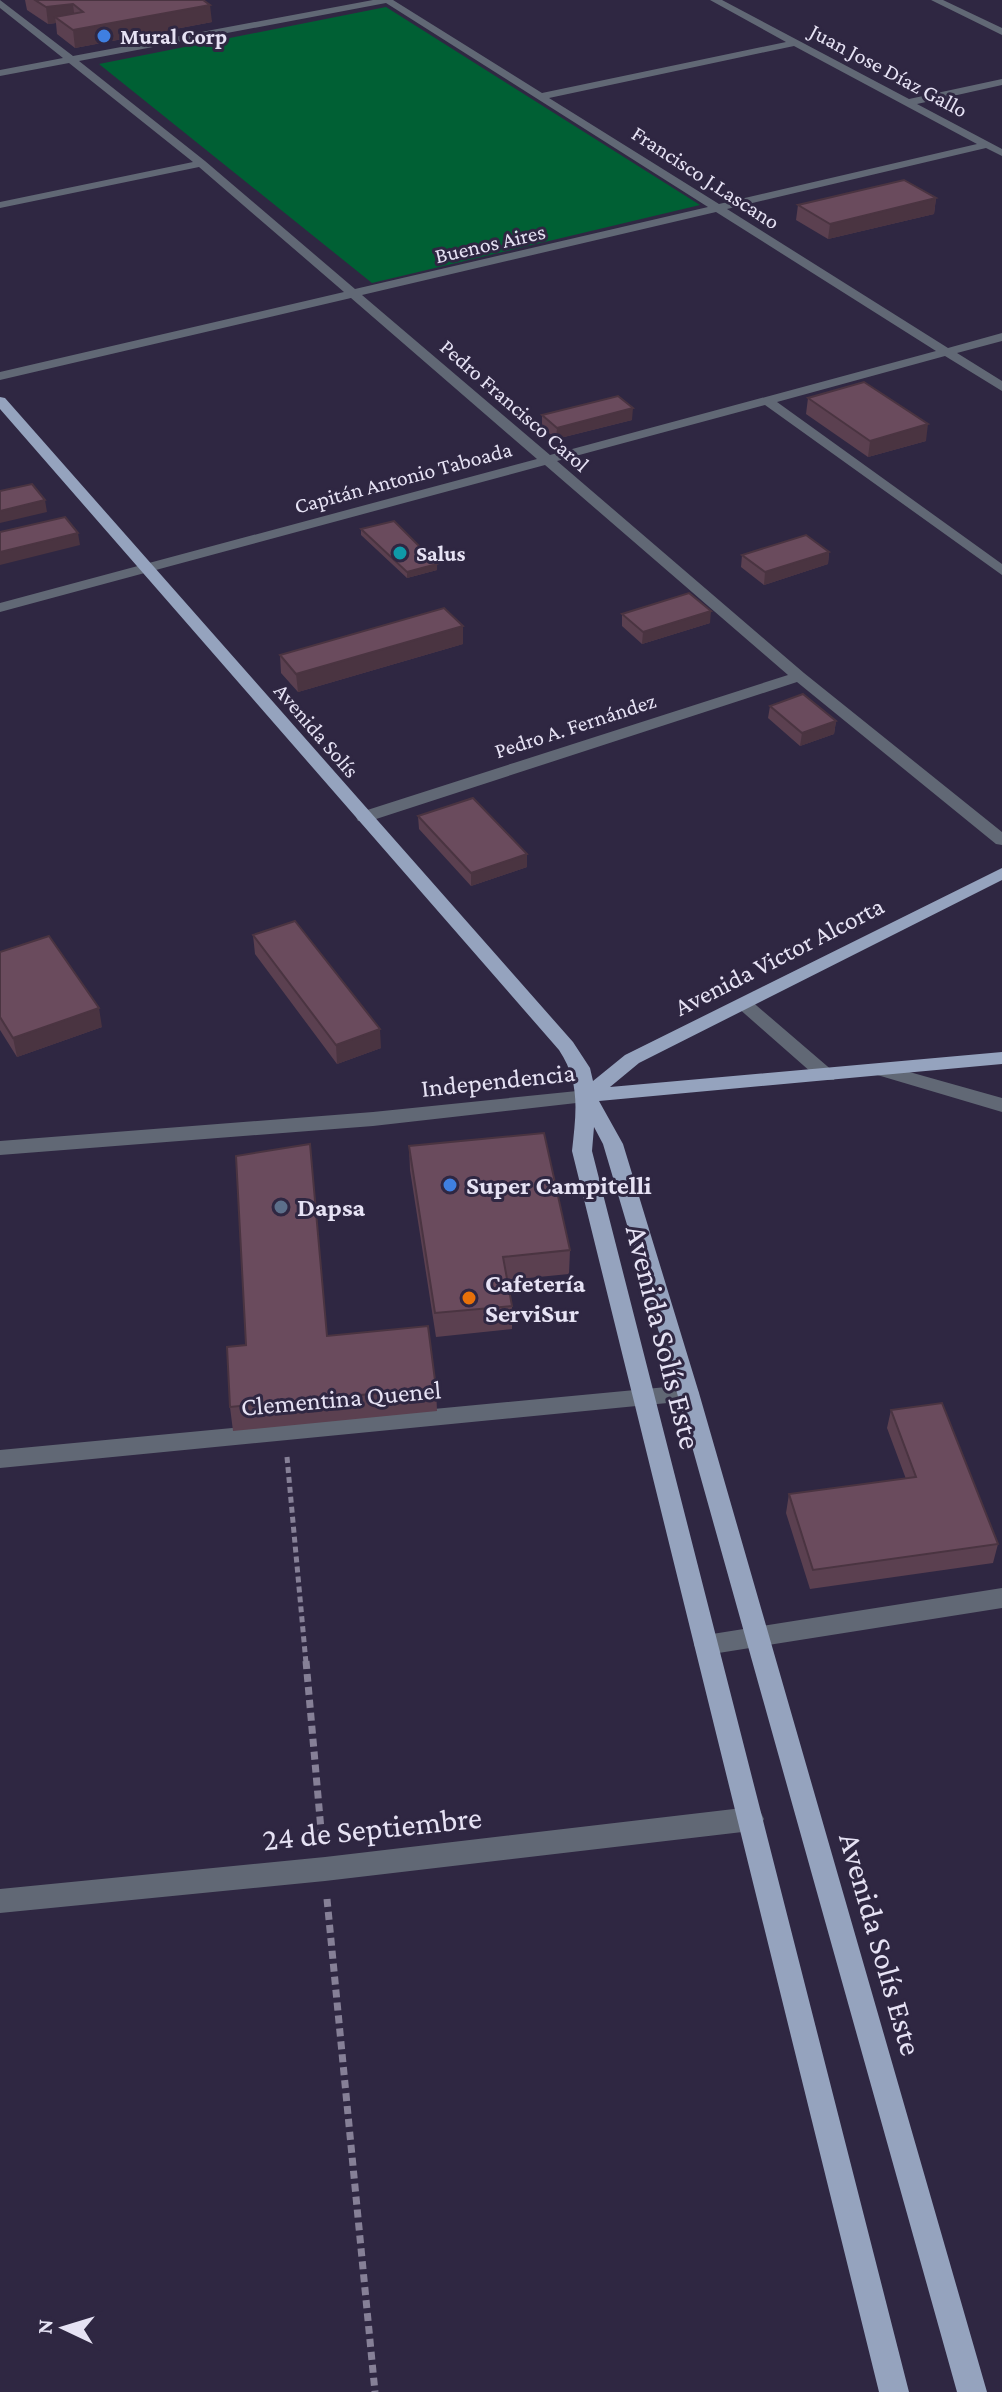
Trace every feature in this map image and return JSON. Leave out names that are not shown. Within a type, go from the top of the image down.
[{"type":"main road","name":"Avenida Solís","points":[[0,401],[566,1046],[581,1068],[587,1096]]},
{"type":"main road","name":"Avenida Victor Alcorta","points":[[587,1096],[617,1068],[632,1059],[1002,873]]},
{"type":"main road","name":"Independencia","points":[[587,1096],[1002,1058]]},
{"type":"main road","name":"Avenida Solís Este","points":[[587,1096],[613,1144],[688,1393],[972,2392]]},
{"type":"main road","name":"Avenida Solís Este","points":[[587,1096],[582,1151],[894,2392]]},
{"type":"street","points":[[0,73],[388,0]]},
{"type":"street","name":"Francisco J.Lascano","points":[[388,0],[1002,387]]},
{"type":"street","name":"Juan Jose Díaz Gallo","points":[[715,0],[1002,153]]},
{"type":"street","points":[[936,0],[1002,32]]},
{"type":"street","name":"Pedro Francisco Carol","points":[[0,3],[201,163],[799,676],[1002,840]]},
{"type":"street","points":[[542,96],[795,43]]},
{"type":"street","points":[[910,102],[1002,82]]},
{"type":"street","name":"Buenos Aires","points":[[0,376],[987,145]]},
{"type":"street","points":[[0,205],[201,163]]},
{"type":"street","name":"Capitán Antonio Taboada","points":[[0,608],[1002,337]]},
{"type":"street","points":[[769,402],[1002,571]]},
{"type":"street","name":"Pedro A. Fernández","points":[[364,817],[799,676]]},
{"type":"street","points":[[743,1003],[827,1076]]},
{"type":"street","points":[[881,1070],[1002,1105]]},
{"type":"street","name":"Independencia","points":[[0,1148],[373,1119],[587,1096]]},
{"type":"street","name":"Clementina Quenel","points":[[0,1459],[688,1393]]},
{"type":"street","points":[[706,1645],[1002,1598]]},
{"type":"street","name":"24 de Septiembre","points":[[0,1901],[325,1869],[751,1819]]},
{"type":"path","points":[[284,1432],[375,2392]]},
{"type":"green space","points":[[386,7],[700,205],[372,283],[99,64]]},
{"type":"building","points":[[35,0],[203,0],[210,5],[73,30],[55,17],[83,12],[73,4],[46,7]]},
{"type":"building","points":[[904,180],[936,198],[830,224],[798,205]]},
{"type":"building","points":[[864,382],[928,424],[870,441],[808,398]]},
{"type":"building","points":[[618,396],[633,408],[557,428],[542,415]]},
{"type":"building","points":[[32,484],[45,500],[0,511],[0,491]]},
{"type":"building","points":[[65,517],[78,533],[0,552],[0,532]]},
{"type":"building","name":"Salus","points":[[394,521],[437,564],[407,572],[361,529]]},
{"type":"building","points":[[806,535],[829,552],[765,572],[742,555]]},
{"type":"building","points":[[689,593],[711,611],[643,632],[622,614]]},
{"type":"building","points":[[444,608],[463,626],[296,674],[280,655]]},
{"type":"building","points":[[803,694],[836,721],[802,733],[770,706]]},
{"type":"building","points":[[473,798],[527,854],[471,873],[418,816]]},
{"type":"building","points":[[295,921],[380,1029],[336,1045],[253,935]]},
{"type":"building","points":[[49,936],[99,1008],[13,1038],[0,1017],[0,952]]},
{"type":"building","points":[[544,1133],[570,1250],[503,1257],[512,1306],[435,1313],[409,1146]]},
{"type":"building","points":[[310,1144],[327,1336],[428,1326],[436,1388],[230,1407],[227,1347],[246,1345],[236,1156]]},
{"type":"building","points":[[942,1403],[998,1544],[813,1570],[789,1494],[916,1477],[891,1410]]},
{"type":"place","name":"Mural Corp","points":[[104,36]]},
{"type":"place","name":"Salus","points":[[400,553]]},
{"type":"place","name":"Super Campitelli","points":[[450,1185]]},
{"type":"place","name":"Dapsa","points":[[281,1207]]},
{"type":"place","name":"Cafetería ServiSur","points":[[469,1298]]}]
